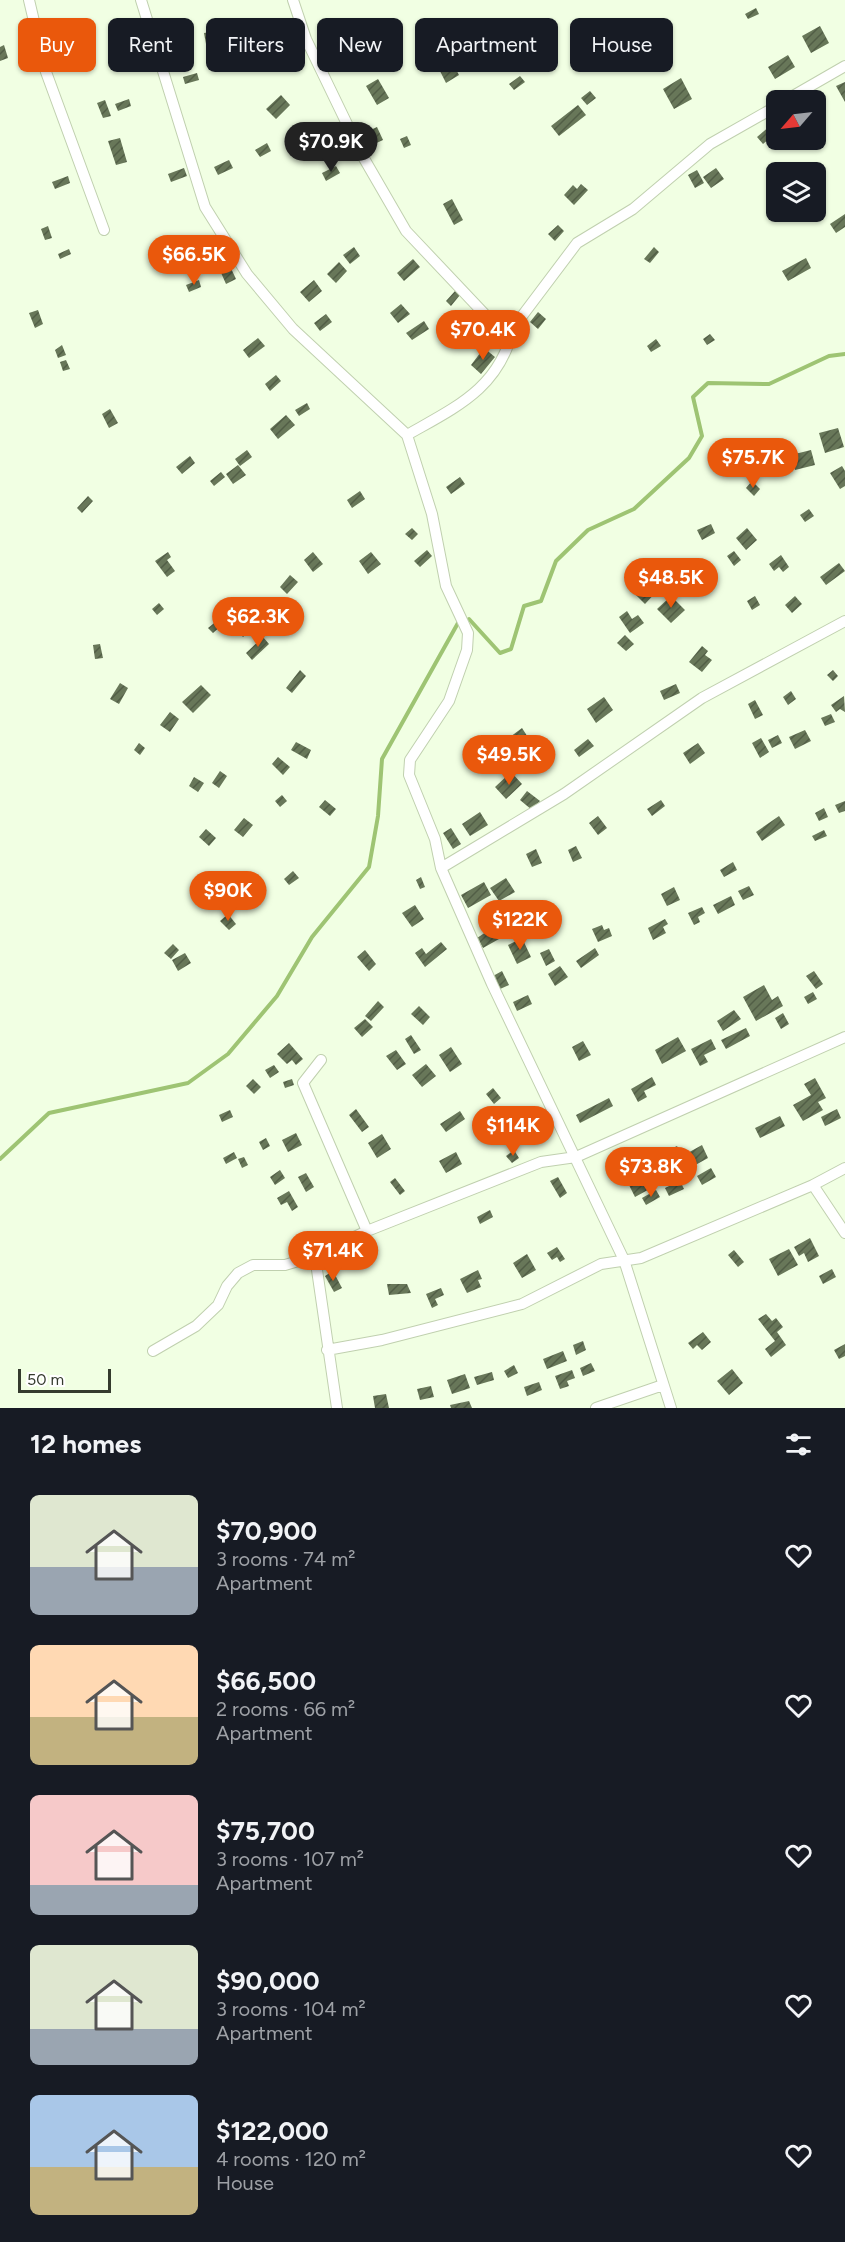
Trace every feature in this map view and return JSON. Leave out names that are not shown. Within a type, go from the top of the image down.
[{"type":"street","points":[[29,0],[46,72],[104,230]]},
{"type":"street","points":[[141,0],[205,207],[247,274],[292,329],[407,435],[432,514],[446,586],[468,633],[467,650],[449,701],[410,760],[409,775],[435,839],[441,868],[492,984],[624,1260],[671,1408]]},
{"type":"street","points":[[293,0],[306,39],[362,155],[406,231],[510,340]]},
{"type":"street","points":[[803,90],[845,66]]},
{"type":"street","points":[[407,435],[468,400],[494,372],[510,340],[513,328],[577,243],[633,209],[710,144],[766,112]]},
{"type":"street","points":[[441,868],[564,794],[702,698],[845,621]]},
{"type":"street","points":[[153,1351],[196,1326],[218,1305],[227,1286],[238,1273],[253,1265],[285,1264],[315,1256],[367,1231],[541,1162],[576,1157],[845,1037]]},
{"type":"street","points":[[321,1060],[303,1083],[367,1231]]},
{"type":"street","points":[[327,1350],[381,1340],[522,1304],[601,1264],[640,1258],[813,1185],[845,1168]]},
{"type":"street","points":[[813,1185],[845,1233]]},
{"type":"street","points":[[315,1256],[337,1408]]},
{"type":"street","points":[[596,1408],[663,1385]]},
{"type":"building","points":[[756,8],[759,14],[748,19],[745,14]]},
{"type":"building","points":[[820,26],[829,43],[811,53],[802,36]]},
{"type":"building","points":[[4,45],[8,58],[0,61],[0,47]]},
{"type":"building","points":[[788,55],[795,67],[775,79],[768,67]]},
{"type":"building","points":[[440,72],[457,72],[459,75],[446,83]]},
{"type":"building","points":[[197,73],[199,80],[185,84],[183,77]]},
{"type":"building","points":[[520,76],[525,82],[514,90],[509,84]]},
{"type":"building","points":[[681,78],[692,99],[674,109],[663,89]]},
{"type":"building","points":[[378,79],[389,98],[377,105],[366,86]]},
{"type":"building","points":[[845,82],[845,102],[836,86]]},
{"type":"building","points":[[590,91],[596,98],[587,105],[581,98]]},
{"type":"building","points":[[281,95],[290,105],[276,119],[266,109]]},
{"type":"building","points":[[129,99],[131,106],[118,111],[115,104]]},
{"type":"building","points":[[105,100],[111,116],[103,118],[97,103]]},
{"type":"building","points":[[578,105],[586,115],[559,136],[551,126]]},
{"type":"building","points":[[377,127],[383,140],[372,145],[366,132]]},
{"type":"building","points":[[766,129],[766,141],[763,144],[757,137]]},
{"type":"building","points":[[407,136],[411,145],[404,148],[400,139]]},
{"type":"building","points":[[120,138],[127,162],[116,165],[108,141]]},
{"type":"building","points":[[267,143],[271,151],[260,157],[255,150]]},
{"type":"building","points":[[229,160],[233,168],[218,175],[214,167]]},
{"type":"building","points":[[336,166],[340,173],[326,181],[322,173]]},
{"type":"building","points":[[184,168],[187,176],[171,182],[168,174]]},
{"type":"building","points":[[716,168],[724,179],[711,188],[703,177]]},
{"type":"building","points":[[697,170],[704,183],[695,188],[688,175]]},
{"type":"building","points":[[68,176],[70,183],[55,189],[52,182]]},
{"type":"building","points":[[581,184],[588,190],[574,205],[564,195],[573,185],[577,189]]},
{"type":"building","points":[[452,199],[463,220],[454,225],[443,204]]},
{"type":"building","points":[[845,214],[845,227],[836,233],[830,224]]},
{"type":"building","points":[[558,225],[564,231],[555,241],[548,234]]},
{"type":"building","points":[[48,226],[52,238],[45,240],[41,229]]},
{"type":"building","points":[[354,247],[360,256],[350,264],[343,255]]},
{"type":"building","points":[[654,247],[659,252],[650,263],[644,259]]},
{"type":"building","points":[[69,249],[71,254],[60,259],[58,254]]},
{"type":"building","points":[[806,258],[811,268],[788,281],[782,271]]},
{"type":"building","points":[[413,259],[420,267],[404,281],[397,273]]},
{"type":"building","points":[[228,262],[236,279],[226,284],[218,266]]},
{"type":"building","points":[[339,262],[347,271],[336,283],[327,274]]},
{"type":"building","points":[[199,280],[201,287],[189,292],[186,285]]},
{"type":"building","points":[[314,280],[322,291],[309,302],[300,292]]},
{"type":"building","points":[[455,291],[460,295],[451,306],[446,301]]},
{"type":"building","points":[[401,304],[410,314],[398,323],[390,313]]},
{"type":"building","points":[[38,310],[43,324],[35,328],[29,313]]},
{"type":"building","points":[[538,312],[546,319],[538,329],[530,322]]},
{"type":"building","points":[[326,314],[332,322],[320,331],[314,323]]},
{"type":"building","points":[[424,321],[429,329],[412,340],[406,333]]},
{"type":"building","points":[[710,334],[715,340],[707,345],[703,339]]},
{"type":"building","points":[[258,338],[265,346],[249,358],[243,350]]},
{"type":"building","points":[[656,339],[661,346],[651,352],[647,346]]},
{"type":"building","points":[[62,345],[66,355],[58,358],[55,350]]},
{"type":"building","points":[[484,348],[495,357],[481,374],[471,365]]},
{"type":"building","points":[[66,360],[70,369],[63,371],[60,362]]},
{"type":"building","points":[[276,375],[281,381],[270,391],[265,384]]},
{"type":"building","points":[[307,403],[310,409],[299,416],[295,410]]},
{"type":"building","points":[[110,409],[118,423],[109,428],[102,414]]},
{"type":"building","points":[[286,415],[295,425],[278,439],[270,429]]},
{"type":"building","points":[[838,428],[844,447],[825,453],[819,433]]},
{"type":"building","points":[[247,450],[252,457],[240,466],[235,459]]},
{"type":"building","points":[[811,450],[815,465],[795,470],[791,455]]},
{"type":"building","points":[[190,456],[195,463],[182,474],[176,467]]},
{"type":"building","points":[[238,465],[246,475],[233,484],[226,474]]},
{"type":"building","points":[[842,466],[845,471],[845,486],[840,489],[830,473]]},
{"type":"building","points":[[221,472],[225,477],[214,486],[210,481]]},
{"type":"building","points":[[460,477],[465,484],[451,494],[446,487]]},
{"type":"building","points":[[752,481],[760,489],[754,496],[746,488]]},
{"type":"building","points":[[360,491],[365,499],[352,508],[347,500]]},
{"type":"building","points":[[88,496],[93,501],[82,513],[77,508]]},
{"type":"building","points":[[809,509],[814,516],[805,522],[800,515]]},
{"type":"building","points":[[711,524],[715,533],[702,540],[697,530]]},
{"type":"building","points":[[412,528],[418,534],[412,540],[405,534]]},
{"type":"building","points":[[747,528],[757,540],[746,550],[736,538]]},
{"type":"building","points":[[427,550],[432,556],[420,567],[414,561]]},
{"type":"building","points":[[734,551],[741,560],[734,566],[727,556]]},
{"type":"building","points":[[168,552],[171,557],[167,560],[175,571],[167,577],[155,561]]},
{"type":"building","points":[[313,552],[323,564],[313,572],[304,560]]},
{"type":"building","points":[[371,552],[381,564],[368,574],[359,561]]},
{"type":"building","points":[[781,555],[789,567],[783,572],[779,567],[774,571],[769,564]]},
{"type":"building","points":[[839,563],[845,571],[826,585],[820,577]]},
{"type":"building","points":[[290,575],[298,582],[287,594],[280,587]]},
{"type":"building","points":[[648,579],[659,589],[645,604],[635,594]]},
{"type":"building","points":[[671,596],[685,610],[671,623],[657,609]]},
{"type":"building","points":[[755,596],[760,605],[752,610],[747,601]]},
{"type":"building","points":[[795,596],[802,604],[792,613],[785,605]]},
{"type":"building","points":[[256,599],[265,610],[259,615],[250,605]]},
{"type":"building","points":[[159,603],[164,609],[157,615],[152,609]]},
{"type":"building","points":[[246,609],[251,615],[245,621],[248,625],[245,628],[248,632],[243,637],[230,622]]},
{"type":"building","points":[[627,611],[632,619],[638,615],[644,623],[630,633],[619,617]]},
{"type":"building","points":[[287,616],[297,624],[289,633],[280,625]]},
{"type":"building","points":[[218,620],[222,625],[213,633],[208,628]]},
{"type":"building","points":[[625,635],[634,644],[626,651],[617,643]]},
{"type":"building","points":[[263,637],[269,644],[252,660],[246,653]]},
{"type":"building","points":[[100,644],[103,658],[95,659],[93,645]]},
{"type":"building","points":[[702,646],[708,651],[705,655],[712,660],[702,672],[689,662]]},
{"type":"building","points":[[300,670],[306,676],[292,693],[286,688]]},
{"type":"building","points":[[833,670],[838,676],[833,681],[827,675]]},
{"type":"building","points":[[120,683],[128,688],[119,704],[110,699]]},
{"type":"building","points":[[676,684],[680,693],[664,700],[660,691]]},
{"type":"building","points":[[201,685],[211,695],[193,713],[182,702]]},
{"type":"building","points":[[791,691],[796,699],[788,705],[783,697]]},
{"type":"building","points":[[844,696],[845,712],[840,709],[836,712],[831,705]]},
{"type":"building","points":[[604,697],[613,710],[596,723],[587,709]]},
{"type":"building","points":[[755,700],[763,715],[755,719],[748,704]]},
{"type":"building","points":[[170,712],[179,719],[170,732],[160,725]]},
{"type":"building","points":[[831,714],[835,722],[825,726],[821,718]]},
{"type":"building","points":[[522,728],[531,742],[520,750],[510,737]]},
{"type":"building","points":[[805,730],[811,741],[795,749],[789,737]]},
{"type":"building","points":[[778,735],[782,743],[772,748],[768,740]]},
{"type":"building","points":[[761,738],[769,752],[760,758],[752,743]]},
{"type":"building","points":[[588,739],[594,746],[579,757],[574,750]]},
{"type":"building","points":[[296,742],[311,750],[307,759],[291,750]]},
{"type":"building","points":[[139,743],[145,748],[140,755],[134,750]]},
{"type":"building","points":[[698,743],[705,753],[690,764],[683,753]]},
{"type":"building","points":[[497,750],[505,761],[492,770],[484,759]]},
{"type":"building","points":[[278,757],[290,767],[283,775],[272,764]]},
{"type":"building","points":[[220,771],[227,776],[219,788],[212,783]]},
{"type":"building","points":[[511,772],[522,784],[506,799],[495,787]]},
{"type":"building","points":[[194,777],[204,783],[198,792],[189,786]]},
{"type":"building","points":[[527,791],[540,801],[532,810],[520,800]]},
{"type":"building","points":[[282,795],[287,801],[280,807],[275,801]]},
{"type":"building","points":[[325,800],[336,809],[330,816],[319,807]]},
{"type":"building","points":[[661,800],[665,806],[652,816],[647,809]]},
{"type":"building","points":[[845,801],[845,811],[839,813],[835,805]]},
{"type":"building","points":[[824,808],[828,817],[819,821],[815,813]]},
{"type":"building","points":[[480,812],[488,825],[470,836],[462,824]]},
{"type":"building","points":[[598,816],[607,828],[598,835],[589,823]]},
{"type":"building","points":[[779,816],[785,825],[762,841],[756,832]]},
{"type":"building","points":[[244,818],[253,825],[243,837],[234,830]]},
{"type":"building","points":[[451,828],[461,844],[453,849],[443,833]]},
{"type":"building","points":[[206,829],[216,838],[209,846],[199,837]]},
{"type":"building","points":[[824,830],[827,836],[815,841],[812,836]]},
{"type":"building","points":[[576,846],[582,858],[573,862],[568,850]]},
{"type":"building","points":[[536,849],[542,863],[532,867],[526,854]]},
{"type":"building","points":[[733,862],[737,870],[724,877],[720,870]]},
{"type":"building","points":[[293,871],[299,878],[289,885],[284,879]]},
{"type":"building","points":[[421,877],[425,887],[420,889],[416,880]]},
{"type":"building","points":[[506,878],[515,892],[499,901],[490,888]]},
{"type":"building","points":[[484,882],[491,895],[468,908],[461,895]]},
{"type":"building","points":[[749,886],[754,895],[743,900],[738,891]]},
{"type":"building","points":[[674,887],[680,900],[667,906],[661,894]]},
{"type":"building","points":[[731,896],[735,905],[718,914],[713,905]]},
{"type":"building","points":[[415,905],[424,919],[412,927],[402,913]]},
{"type":"building","points":[[702,907],[705,913],[698,917],[700,922],[694,925],[688,913]]},
{"type":"building","points":[[228,914],[236,924],[229,930],[220,921]]},
{"type":"building","points":[[665,919],[668,924],[663,927],[666,933],[653,940],[648,928]]},
{"type":"building","points":[[602,925],[604,930],[609,928],[612,936],[598,942],[592,929]]},
{"type":"building","points":[[492,928],[499,939],[483,948],[477,938]]},
{"type":"building","points":[[522,938],[531,957],[517,964],[508,945]]},
{"type":"building","points":[[441,942],[447,949],[425,967],[415,953],[422,948],[426,954]]},
{"type":"building","points":[[173,944],[179,950],[171,959],[164,953]]},
{"type":"building","points":[[595,948],[599,955],[581,968],[576,961]]},
{"type":"building","points":[[549,949],[555,961],[546,966],[540,953]]},
{"type":"building","points":[[365,950],[376,964],[369,971],[357,957]]},
{"type":"building","points":[[185,953],[191,963],[178,971],[172,960]]},
{"type":"building","points":[[560,966],[568,977],[555,986],[548,974]]},
{"type":"building","points":[[502,971],[509,985],[500,989],[493,976]]},
{"type":"building","points":[[814,971],[823,984],[816,989],[806,976]]},
{"type":"building","points":[[764,985],[772,1000],[778,996],[783,1006],[756,1021],[743,997]]},
{"type":"building","points":[[813,992],[817,999],[808,1004],[804,997]]},
{"type":"building","points":[[528,995],[532,1004],[517,1011],[513,1002]]},
{"type":"building","points":[[378,1001],[384,1007],[371,1021],[365,1016]]},
{"type":"building","points":[[419,1006],[430,1017],[423,1025],[411,1014]]},
{"type":"building","points":[[734,1010],[741,1019],[723,1031],[717,1021]]},
{"type":"building","points":[[783,1013],[789,1024],[781,1029],[775,1018]]},
{"type":"building","points":[[365,1019],[373,1027],[362,1037],[354,1028]]},
{"type":"building","points":[[746,1028],[750,1036],[726,1049],[721,1040]]},
{"type":"building","points":[[411,1035],[421,1050],[414,1054],[405,1039]]},
{"type":"building","points":[[678,1037],[686,1051],[662,1064],[655,1050]]},
{"type":"building","points":[[711,1039],[716,1049],[704,1055],[708,1062],[700,1066],[691,1049]]},
{"type":"building","points":[[583,1041],[591,1055],[579,1061],[572,1047]]},
{"type":"building","points":[[289,1043],[303,1059],[296,1065],[292,1060],[287,1064],[277,1054]]},
{"type":"building","points":[[451,1047],[462,1064],[450,1072],[439,1055]]},
{"type":"building","points":[[396,1050],[406,1064],[397,1070],[386,1056]]},
{"type":"building","points":[[426,1064],[436,1076],[422,1087],[412,1075]]},
{"type":"building","points":[[274,1065],[279,1072],[270,1078],[265,1070]]},
{"type":"building","points":[[652,1077],[656,1085],[644,1091],[647,1097],[638,1102],[631,1089]]},
{"type":"building","points":[[815,1078],[826,1098],[818,1102],[823,1110],[803,1121],[793,1105],[811,1095],[804,1084]]},
{"type":"building","points":[[253,1079],[261,1087],[254,1094],[246,1086]]},
{"type":"building","points":[[292,1079],[294,1085],[285,1088],[283,1082]]},
{"type":"building","points":[[493,1088],[501,1098],[494,1104],[486,1094]]},
{"type":"building","points":[[609,1098],[613,1106],[580,1123],[576,1115]]},
{"type":"building","points":[[356,1109],[369,1127],[362,1132],[349,1115]]},
{"type":"building","points":[[837,1109],[841,1118],[825,1126],[821,1117]]},
{"type":"building","points":[[230,1110],[233,1117],[222,1122],[219,1115]]},
{"type":"building","points":[[460,1111],[465,1119],[446,1132],[440,1124]]},
{"type":"building","points":[[780,1116],[785,1126],[760,1138],[755,1128]]},
{"type":"building","points":[[296,1133],[302,1145],[288,1152],[282,1140]]},
{"type":"building","points":[[382,1134],[391,1149],[377,1158],[368,1143]]},
{"type":"building","points":[[266,1138],[270,1146],[263,1150],[259,1142]]},
{"type":"building","points":[[702,1145],[708,1158],[690,1168],[684,1155]]},
{"type":"building","points":[[677,1146],[690,1172],[675,1179],[671,1171],[661,1176],[654,1163],[661,1160],[658,1155]]},
{"type":"building","points":[[514,1150],[519,1158],[512,1163],[506,1156]]},
{"type":"building","points":[[234,1152],[237,1158],[226,1164],[223,1158]]},
{"type":"building","points":[[456,1152],[462,1164],[446,1173],[439,1161]]},
{"type":"building","points":[[244,1157],[248,1165],[242,1168],[238,1159]]},
{"type":"building","points":[[650,1159],[658,1174],[651,1178],[655,1186],[635,1197],[627,1181],[646,1171],[642,1163]]},
{"type":"building","points":[[711,1168],[716,1177],[702,1185],[697,1176]]},
{"type":"building","points":[[280,1170],[285,1178],[275,1185],[270,1177]]},
{"type":"building","points":[[306,1173],[314,1187],[306,1192],[298,1177]]},
{"type":"building","points":[[558,1177],[567,1193],[560,1198],[550,1181]]},
{"type":"building","points":[[395,1178],[405,1191],[400,1195],[390,1182]]},
{"type":"building","points":[[680,1181],[684,1189],[669,1196],[665,1188]]},
{"type":"building","points":[[656,1190],[660,1197],[646,1205],[642,1198]]},
{"type":"building","points":[[289,1191],[298,1207],[292,1211],[287,1202],[281,1205],[277,1198]]},
{"type":"building","points":[[490,1210],[493,1217],[480,1224],[477,1217]]},
{"type":"building","points":[[810,1238],[819,1256],[808,1262],[804,1253],[799,1256],[794,1247]]},
{"type":"building","points":[[557,1247],[565,1259],[560,1262],[557,1257],[552,1260],[547,1253]]},
{"type":"building","points":[[789,1249],[798,1265],[778,1276],[769,1259]]},
{"type":"building","points":[[734,1250],[744,1262],[738,1267],[728,1255]]},
{"type":"building","points":[[527,1254],[536,1270],[522,1278],[513,1263]]},
{"type":"building","points":[[832,1269],[836,1277],[823,1284],[819,1276]]},
{"type":"building","points":[[478,1270],[482,1279],[478,1280],[481,1287],[467,1293],[460,1279]]},
{"type":"building","points":[[333,1271],[342,1288],[334,1292],[325,1276]]},
{"type":"building","points":[[387,1284],[407,1284],[411,1293],[389,1295]]},
{"type":"building","points":[[441,1288],[444,1295],[435,1299],[438,1305],[432,1308],[426,1294]]},
{"type":"building","points":[[766,1314],[772,1321],[776,1318],[783,1327],[777,1332],[786,1345],[771,1357],[765,1349],[775,1341],[758,1319]]},
{"type":"building","points":[[703,1332],[711,1342],[702,1350],[697,1345],[693,1349],[688,1343]]},
{"type":"building","points":[[583,1341],[586,1350],[576,1355],[573,1345]]},
{"type":"building","points":[[845,1344],[845,1356],[839,1359],[834,1350]]},
{"type":"building","points":[[563,1351],[567,1361],[547,1369],[543,1359]]},
{"type":"building","points":[[591,1363],[595,1371],[583,1376],[580,1368]]},
{"type":"building","points":[[514,1365],[518,1373],[508,1378],[504,1371]]},
{"type":"building","points":[[732,1369],[743,1383],[729,1395],[717,1381]]},
{"type":"building","points":[[572,1370],[575,1378],[567,1381],[569,1386],[560,1389],[555,1376]]},
{"type":"building","points":[[492,1372],[494,1380],[477,1385],[474,1377]]},
{"type":"building","points":[[465,1374],[470,1388],[452,1394],[447,1380]]},
{"type":"building","points":[[539,1382],[542,1390],[527,1396],[524,1387]]},
{"type":"building","points":[[431,1386],[434,1397],[420,1400],[417,1389]]},
{"type":"building","points":[[386,1394],[389,1408],[375,1408],[373,1396]]},
{"type":"building","points":[[469,1401],[472,1408],[451,1408],[450,1405]]},
{"type":"waterway","points":[[469,619],[500,653],[511,649],[524,606],[541,601],[556,561],[588,530],[634,509],[689,458],[702,436],[693,397],[708,383],[769,384],[829,356],[845,354]]},
{"type":"waterway","points":[[0,1159],[49,1113],[188,1083],[228,1054],[277,996],[312,937],[369,867],[378,816],[382,759],[458,623]]}]
